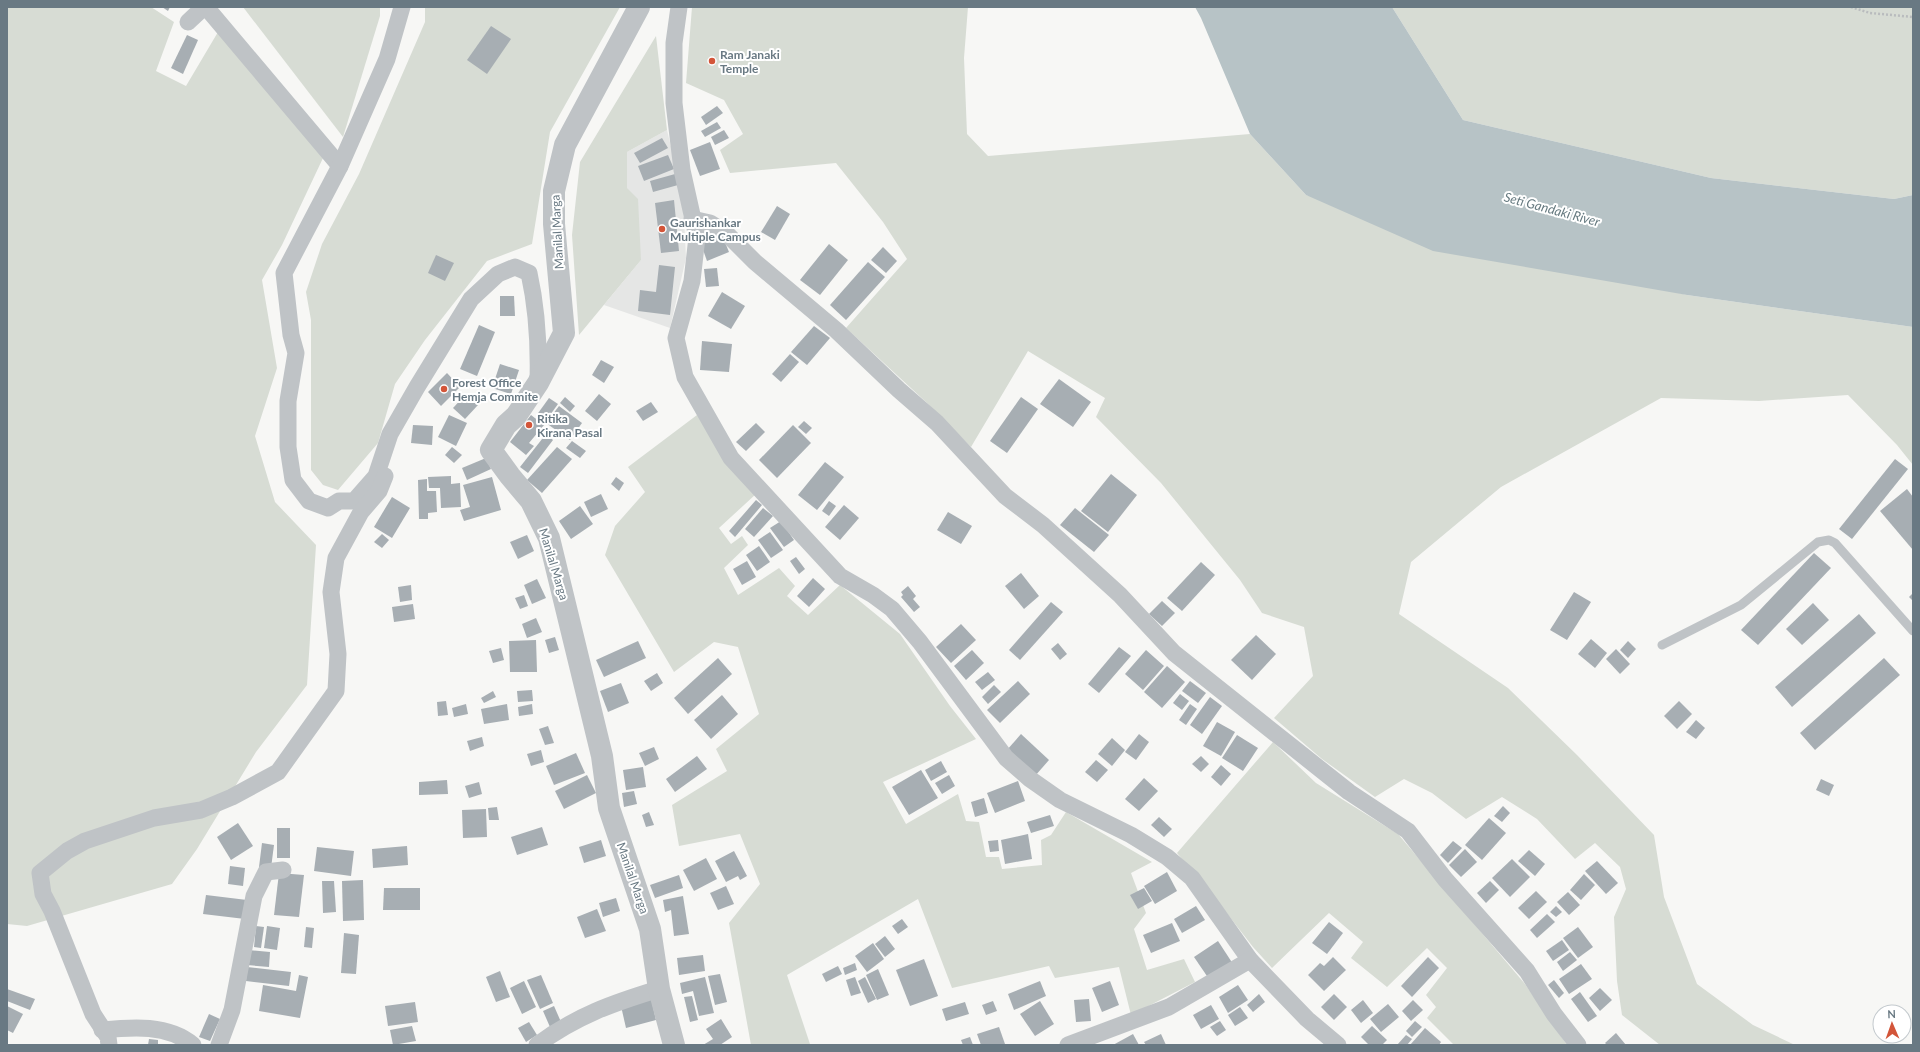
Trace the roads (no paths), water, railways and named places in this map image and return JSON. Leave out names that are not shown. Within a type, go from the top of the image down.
[{"type":"street","points":[[188,22],[205,7],[340,166]]},
{"type":"street","points":[[402,7],[387,59],[340,166],[284,273],[291,335],[296,353],[288,401],[288,447],[294,480],[309,501],[328,508],[340,501],[354,501],[376,476],[390,434],[417,387],[472,299],[498,274],[515,267],[529,273],[534,294],[538,344],[538,383]]},
{"type":"street","name":"Manilal Marga","points":[[639,7],[565,146],[554,191],[554,224],[564,333],[538,383],[516,416],[506,425],[492,450],[510,476],[531,501],[549,538],[602,756],[609,808],[650,929],[659,989],[674,1045]]},
{"type":"street","points":[[679,7],[674,43],[674,103],[682,170],[697,237],[692,281],[676,338],[685,377],[731,458],[840,576],[873,595],[892,609],[920,642],[1006,758],[1030,779],[1060,800],[1131,835],[1177,865],[1192,878],[1250,960],[1307,1019],[1338,1045]]},
{"type":"street","points":[[692,219],[710,223],[726,233],[755,262],[836,330],[899,390],[937,423],[1005,496],[1043,525],[1120,595],[1174,653],[1349,792],[1408,831],[1445,879],[1527,971],[1554,1014],[1578,1045]]},
{"type":"street","points":[[193,1045],[173,1033],[135,1027],[105,1038],[93,1014],[52,911],[43,894],[40,873],[67,851],[85,841],[154,818],[202,810],[232,797],[278,772],[314,724],[336,691],[338,654],[331,592],[336,558],[361,512],[379,491],[387,471],[390,434]]},
{"type":"street","points":[[219,1045],[232,1010],[254,896],[266,872],[283,870]]},
{"type":"street","points":[[1068,1045],[1169,1007],[1250,960]]},
{"type":"street","points":[[536,1045],[571,1022],[602,1007],[659,989]]},
{"type":"lane","points":[[1662,645],[1741,605],[1818,542],[1829,540],[1835,543],[1913,631]]},
{"type":"water","name":"Seti Gandaki River","points":[[1195,7],[1392,7],[1463,120],[1711,178],[1894,199],[1913,195],[1913,327],[1687,295],[1433,251],[1306,195],[1250,134]]},
{"type":"place","name":"Ram Janaki Temple","points":[[712,61]]},
{"type":"place","name":"Gaurishankar Multiple Campus","points":[[662,229]]},
{"type":"place","name":"Forest Office Hemja Commite","points":[[444,389]]},
{"type":"place","name":"Ritika Kirana Pasal","points":[[529,425]]}]
